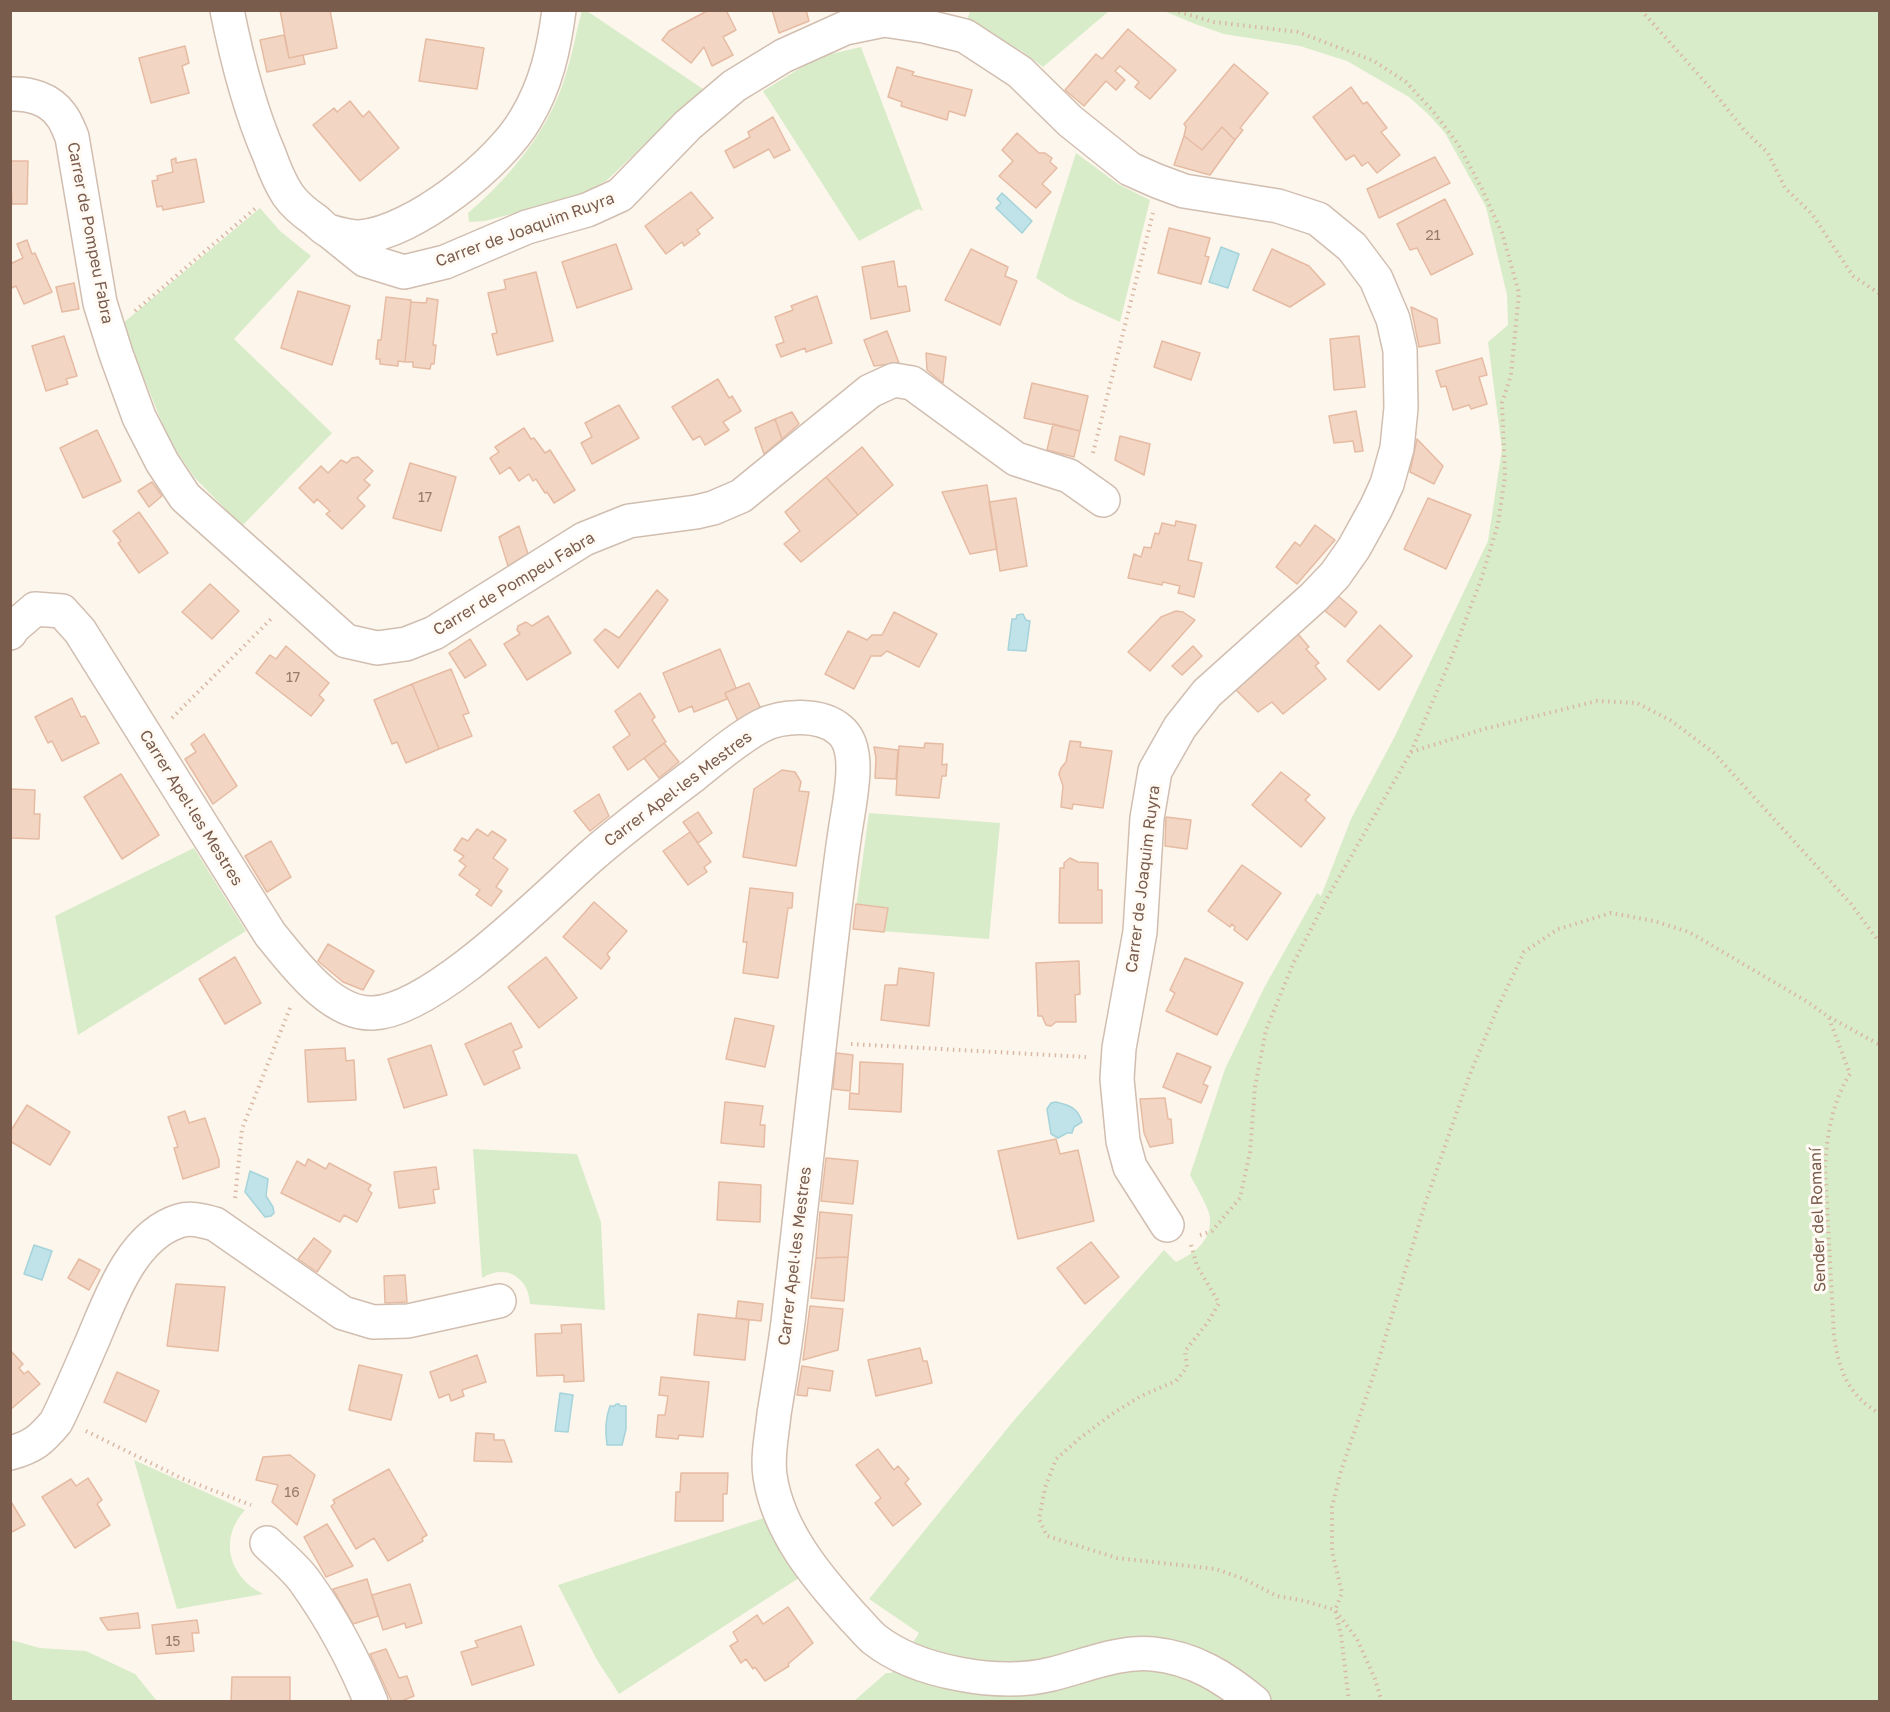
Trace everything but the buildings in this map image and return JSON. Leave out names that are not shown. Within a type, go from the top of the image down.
[{"type":"street","name":"Carrer de Joaquim Ruyra","points":[[227,10],[236,55],[250,104],[263,142],[288,195],[301,210],[365,260],[404,272],[445,262],[527,227],[587,210],[620,195],[688,125],[734,86],[783,56],[845,28],[884,20],[924,26],[965,36],[1020,72],[1070,121],[1131,169],[1157,182],[1184,191],[1278,206],[1318,219],[1352,247],[1376,279],[1393,319],[1400,350],[1401,408],[1397,448],[1387,484],[1354,549],[1335,575],[1314,597],[1208,693],[1180,727],[1155,771],[1147,818],[1140,932],[1119,1048],[1118,1079],[1123,1141],[1130,1167],[1178,1232]]},
{"type":"street","points":[[328,231],[358,237],[371,235],[410,220],[438,204],[485,167],[509,143],[526,120],[537,97],[547,73],[559,10]]},
{"type":"street","name":"Carrer de Pompeu Fabra","points":[[10,94],[21,93],[44,100],[61,114],[72,136],[100,303],[139,417],[162,462],[185,497],[346,641],[377,648],[406,644],[434,633],[603,530],[629,521],[713,508],[741,496],[870,391],[894,380],[912,383],[930,394],[1016,459],[1069,476],[1103,500]]},
{"type":"street","name":"Carrer Apel·les Mestres","points":[[10,633],[35,609],[62,611],[80,631],[270,934],[304,975],[345,1008],[373,1013],[404,1005],[433,991],[520,922],[627,826],[718,756],[762,726],[782,718],[805,718],[825,722],[841,730],[851,746],[852,782],[839,871],[787,1325],[770,1446],[769,1471],[782,1517],[794,1542],[853,1616],[875,1640],[912,1661],[942,1670],[994,1680],[1020,1680],[1050,1675],[1128,1654],[1153,1654],[1180,1659],[1226,1678],[1254,1701]]},
{"type":"street","points":[[10,1453],[31,1447],[42,1439],[56,1422],[119,1279],[135,1256],[148,1240],[163,1228],[191,1219],[215,1224],[343,1313],[373,1322],[408,1321],[499,1301]]},
{"type":"street","points":[[267,1543],[305,1581],[335,1629],[371,1701]]},
{"type":"path","points":[[1641,10],[1713,91],[1744,130],[1768,153],[1785,188],[1812,214],[1853,276],[1880,294]]},
{"type":"path","points":[[109,333],[283,185]]},
{"type":"path","points":[[1090,462],[1155,202]]},
{"type":"path","points":[[170,720],[274,616]]},
{"type":"path","points":[[1411,752],[1485,729],[1597,701],[1637,703],[1670,720],[1713,753],[1851,904],[1880,943]]},
{"type":"path","points":[[1349,1701],[1341,1635],[1335,1610],[1342,1593],[1340,1575],[1332,1551],[1332,1507],[1341,1471],[1378,1362],[1425,1204],[1470,1074],[1524,952],[1558,929],[1611,913],[1654,921],[1689,932],[1829,1017],[1880,1045]]},
{"type":"path","points":[[231,1234],[242,1129],[304,975]]},
{"type":"path","name":"Sender del Romaní","points":[[1829,1017],[1850,1074],[1840,1089],[1833,1111],[1825,1168],[1834,1336],[1837,1358],[1844,1380],[1867,1406],[1880,1414]]},
{"type":"path","points":[[847,1043],[1094,1058]]},
{"type":"path","points":[[1178,1232],[1219,1303],[1208,1322],[1185,1351],[1187,1367],[1176,1381],[1141,1396],[1112,1414],[1056,1459],[1045,1488],[1039,1520],[1047,1536],[1117,1558],[1216,1569],[1244,1579],[1277,1596],[1335,1610],[1357,1639],[1382,1701]]},
{"type":"path","points":[[79,1428],[181,1478],[251,1505]]},
{"type":"green space","points":[[582,11],[587,11],[703,89],[606,181],[583,193],[557,202],[485,221],[469,222],[468,213],[514,167],[550,114],[571,58]]},
{"type":"green space","points":[[970,11],[1109,11],[1043,67],[1023,52],[967,21]]},
{"type":"green space","points":[[1164,11],[1879,11],[1879,1701],[853,1702],[886,1673],[891,1673],[898,1666],[919,1633],[869,1599],[1015,1419],[1164,1250],[1176,1262],[1195,1251],[1208,1234],[1209,1215],[1190,1175],[1225,1069],[1264,988],[1317,893],[1321,896],[1351,819],[1395,736],[1488,541],[1502,449],[1488,342],[1508,325],[1507,295],[1486,207],[1445,133],[1409,97],[1347,61],[1300,46],[1224,34]]},
{"type":"green space","points":[[861,47],[923,211],[918,209],[859,241],[763,91],[807,64],[827,55]]},
{"type":"green space","points":[[1076,153],[1118,184],[1150,200],[1120,322],[1070,299],[1036,278]]},
{"type":"green space","points":[[260,208],[280,231],[311,256],[234,339],[332,433],[242,526],[194,477],[169,440],[122,324]]},
{"type":"green space","points":[[869,813],[1000,823],[989,939],[853,929]]},
{"type":"green space","points":[[194,848],[246,931],[78,1035],[55,916]]},
{"type":"green space","points":[[473,1149],[577,1154],[601,1222],[605,1310],[530,1304],[525,1287],[515,1276],[499,1272],[482,1278]]},
{"type":"green space","points":[[134,1460],[245,1510],[232,1533],[231,1556],[242,1578],[263,1594],[177,1609]]},
{"type":"green space","points":[[767,1517],[802,1576],[619,1694],[597,1660],[558,1585]]},
{"type":"green space","points":[[11,1640],[40,1648],[86,1651],[135,1674],[157,1701],[11,1701]]},
{"type":"water","points":[[1002,193],[1032,221],[1022,233],[996,208],[1001,203],[997,199]]},
{"type":"water","points":[[1221,247],[1239,254],[1228,288],[1209,282]]},
{"type":"water","points":[[1023,614],[1026,620],[1030,621],[1026,651],[1008,650],[1012,619]]},
{"type":"water","points":[[1056,1102],[1072,1108],[1078,1113],[1082,1122],[1074,1127],[1072,1133],[1058,1138],[1051,1134],[1047,1109],[1051,1103]]},
{"type":"water","points":[[250,1171],[268,1179],[266,1196],[273,1207],[274,1213],[271,1216],[265,1217],[245,1192]]},
{"type":"water","points":[[34,1245],[52,1251],[42,1280],[24,1274]]},
{"type":"water","points":[[560,1393],[573,1395],[568,1432],[555,1431]]},
{"type":"water","points":[[616,1404],[626,1406],[626,1429],[622,1445],[607,1445],[607,1416],[610,1406]]}]
